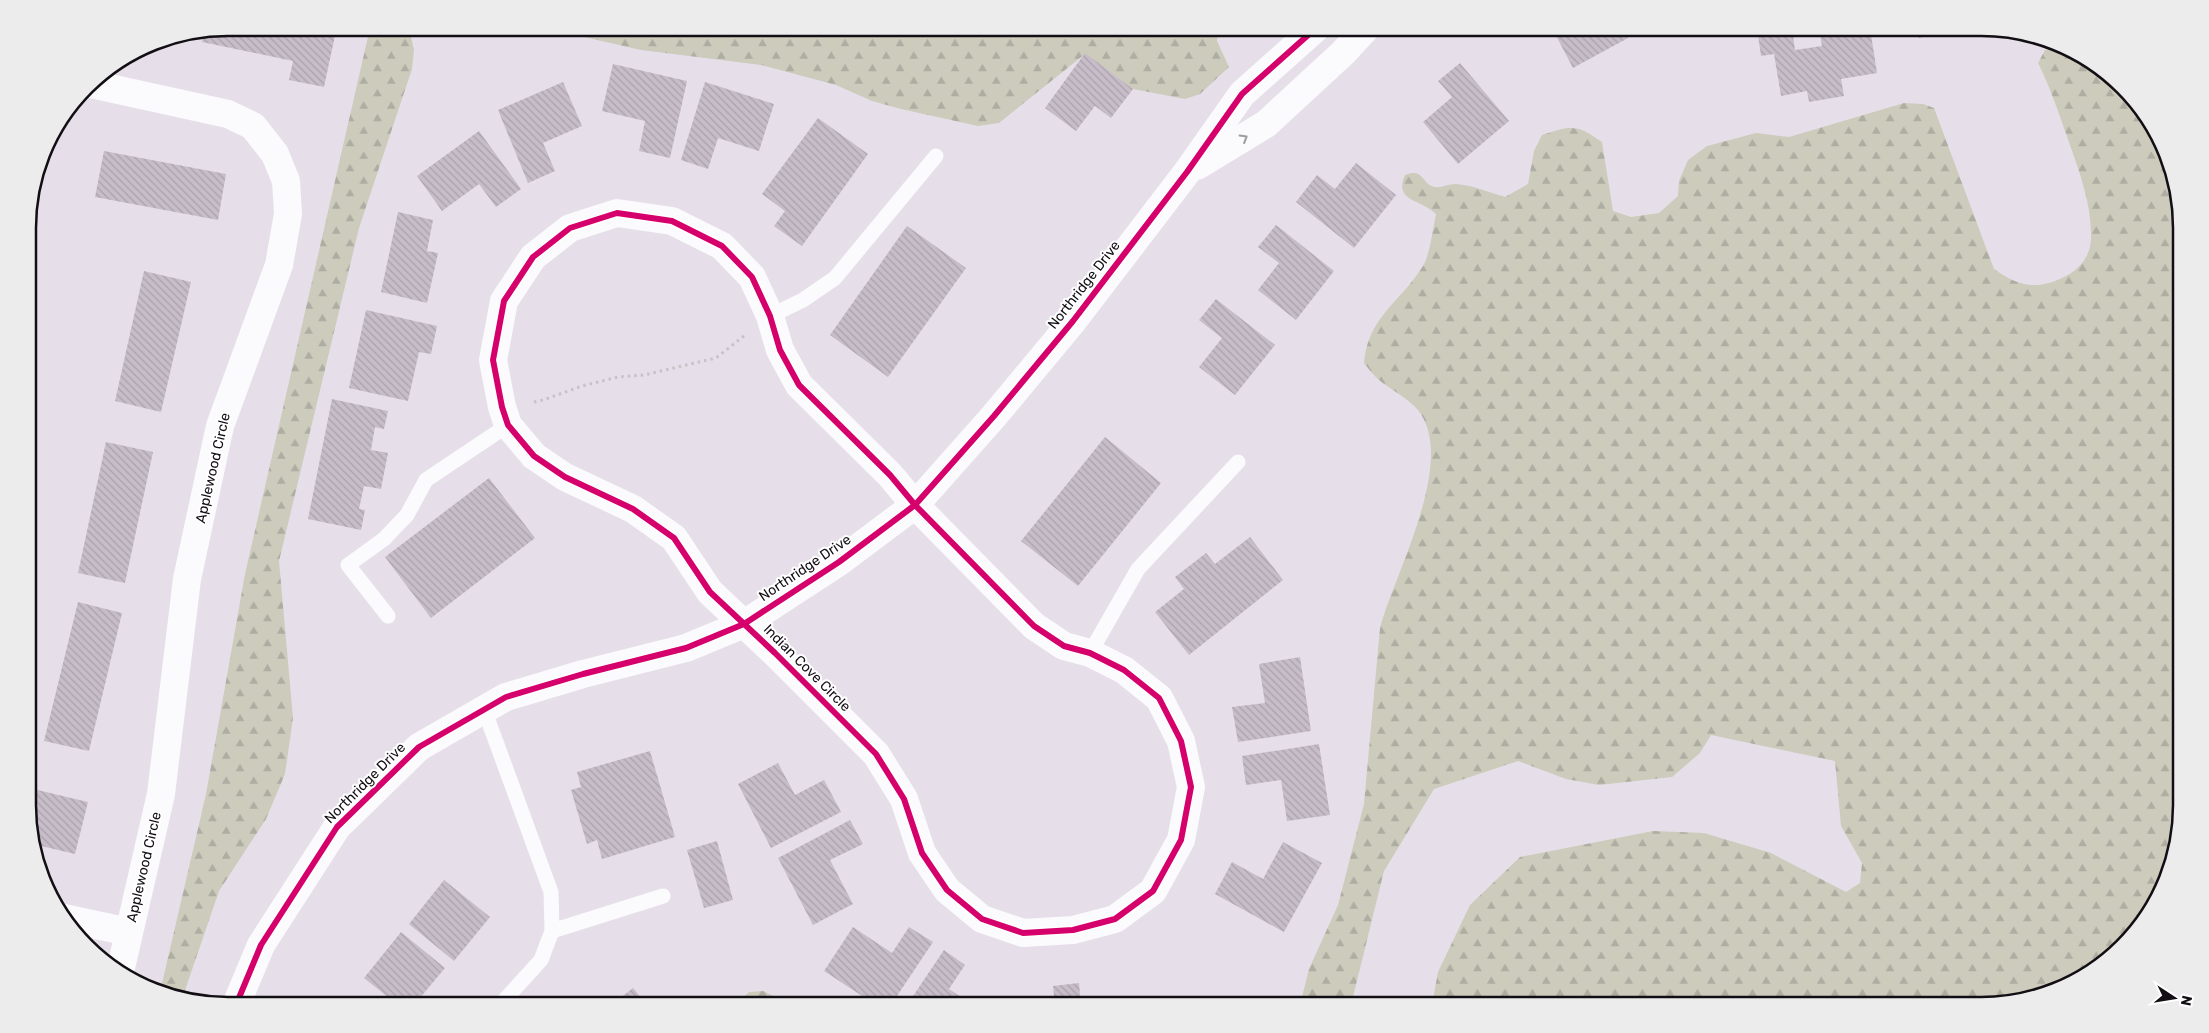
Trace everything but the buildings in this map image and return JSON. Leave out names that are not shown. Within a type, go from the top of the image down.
[{"type":"street","name":"Northridge Drive","points":[[240,997],[261,944],[337,827],[419,747],[506,697],[583,674],[686,648],[744,624],[839,562],[915,506],[994,416],[1073,321],[1187,172],[1242,94],[1307,36]]},
{"type":"street","name":"Northridge Drive","points":[[1187,172],[1266,124],[1343,53],[1359,36]]},
{"type":"street","name":"Applewood Circle","points":[[100,86],[228,114],[253,126],[275,154],[286,181],[288,214],[278,265],[220,426],[187,579],[161,794],[122,964]]},
{"type":"street","name":"Indian Cove Circle","points":[[617,213],[672,221],[722,246],[752,277],[770,316],[780,350],[798,385],[890,475],[915,506],[1034,626],[1064,646],[1090,653],[1124,670],[1159,698],[1181,740],[1191,787],[1181,840],[1153,891],[1115,919],[1073,930],[1023,933],[982,919],[947,890],[922,852],[904,799],[876,754],[775,653],[710,592],[674,538],[633,509],[565,476],[534,456],[505,416],[493,360],[504,301],[533,257],[570,228],[617,213]]},
{"type":"street","name":"Applewood Circle","points":[[75,920],[129,932]]},
{"type":"lane","points":[[770,316],[803,300],[835,278],[936,156]]},
{"type":"lane","points":[[388,616],[348,565],[384,539],[407,514],[426,480],[505,416]]},
{"type":"lane","points":[[1090,653],[1138,570],[1238,462]]},
{"type":"lane","points":[[484,709],[551,892],[552,931],[541,960],[507,997]]},
{"type":"lane","points":[[552,931],[663,896]]},
{"type":"path","points":[[505,416],[582,386],[618,377],[644,375],[716,358],[770,316]]},
{"type":"green space","points":[[368,36],[411,36],[414,50],[412,69],[359,228],[279,561],[293,718],[285,774],[266,819],[219,891],[185,991],[162,985],[206,794],[245,574]]},
{"type":"green space","points":[[580,36],[1218,36],[1217,41],[1229,67],[1200,94],[1185,99],[1133,89],[1085,54],[999,123],[978,126],[872,101],[836,85],[761,65],[641,50]]},
{"type":"green space","points":[[2049,49],[2066,56],[2098,76],[2133,111],[2153,143],[2163,167],[2171,203],[2173,228],[2173,805],[2171,830],[2163,866],[2153,890],[2133,922],[2098,957],[2077,971],[2042,987],[2006,995],[1981,997],[1433,997],[1438,972],[1470,905],[1520,857],[1653,831],[1704,833],[1771,853],[1846,892],[1860,883],[1862,863],[1841,826],[1835,761],[1711,735],[1700,753],[1672,777],[1599,785],[1566,779],[1518,761],[1434,789],[1384,871],[1353,997],[1302,997],[1309,969],[1338,905],[1364,804],[1380,628],[1419,518],[1427,487],[1431,458],[1428,432],[1418,410],[1379,380],[1364,363],[1372,333],[1387,310],[1423,266],[1429,248],[1436,214],[1406,195],[1402,184],[1405,175],[1411,173],[1419,174],[1427,183],[1435,187],[1461,184],[1505,197],[1528,184],[1534,151],[1542,135],[1560,129],[1580,129],[1602,142],[1613,211],[1631,217],[1659,213],[1678,196],[1679,181],[1688,160],[1707,146],[1756,133],[1789,137],[1904,103],[1923,104],[1934,108],[1994,269],[2018,282],[2034,285],[2043,284],[2062,278],[2078,267],[2089,251],[2091,238],[2090,214],[2081,179],[2055,103],[2038,63],[2045,50]]},
{"type":"green space","points":[[763,991],[776,997],[744,997],[749,992]]},
{"type":"cycle path","points":[[239,997],[261,945],[337,827],[419,747],[506,697],[583,674],[686,648],[744,624],[839,562],[915,505],[994,416],[1073,321],[1187,172],[1242,94],[1307,36]]},
{"type":"cycle path","points":[[617,213],[672,221],[722,246],[752,277],[770,316],[780,350],[799,385],[890,475],[915,505],[1034,626],[1064,646],[1090,653],[1124,670],[1159,698],[1181,741],[1191,787],[1181,840],[1153,891],[1115,919],[1073,930],[1023,933],[982,919],[947,890],[922,853],[904,799],[876,754],[775,653],[710,592],[674,538],[633,509],[565,477],[534,456],[508,425],[502,407],[493,360],[504,301],[533,257],[570,228],[617,213]]}]
